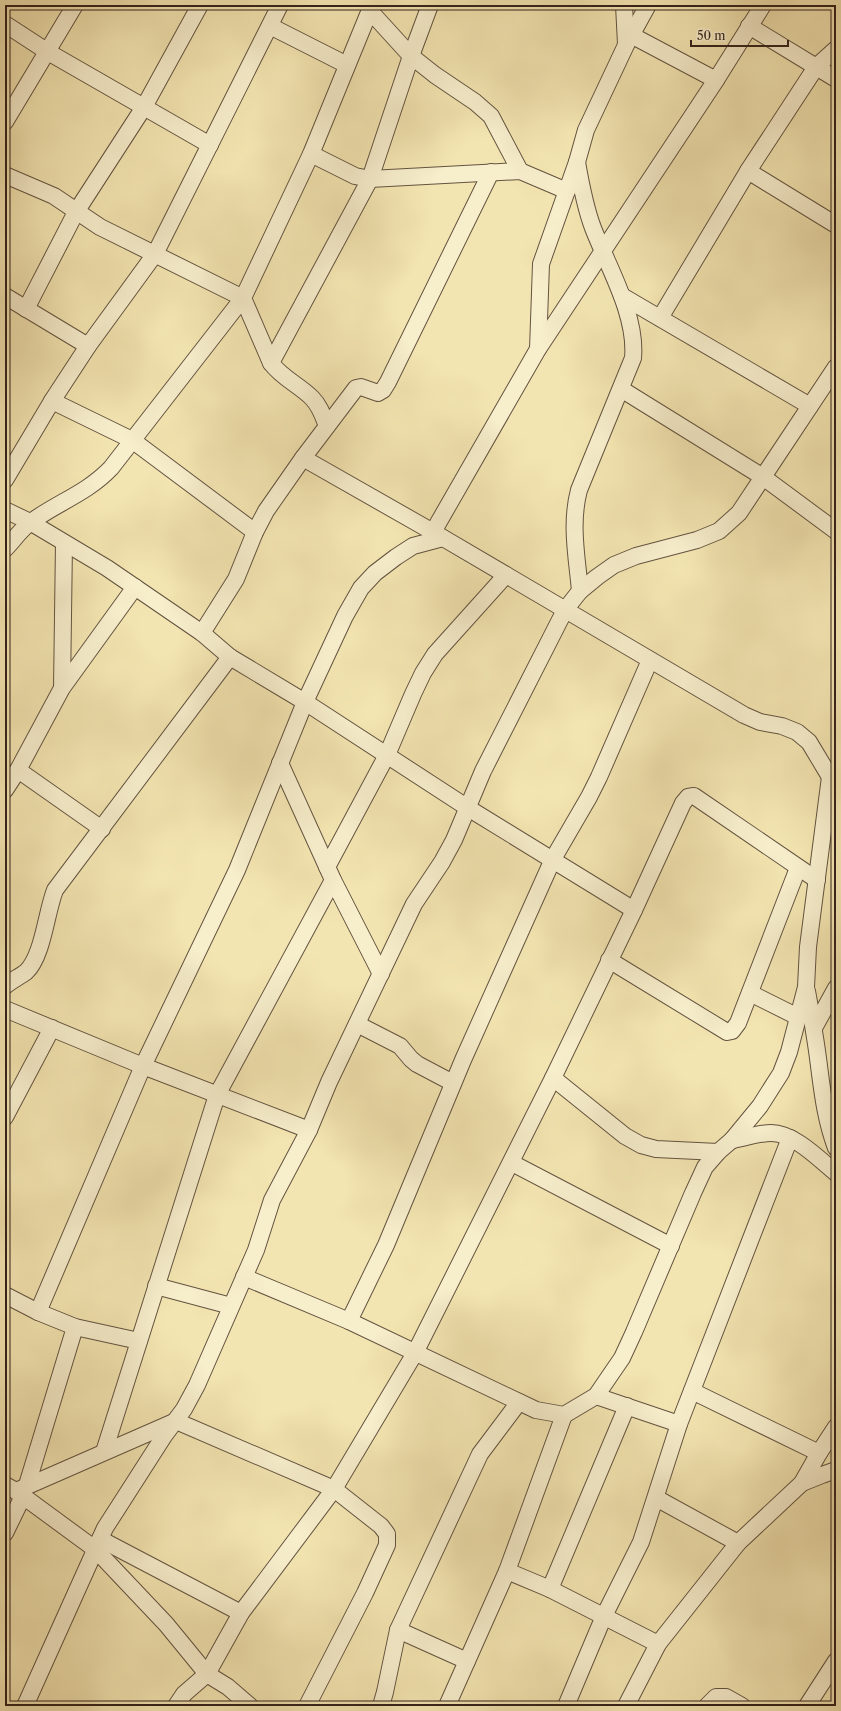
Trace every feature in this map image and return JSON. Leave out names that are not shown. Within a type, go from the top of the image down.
[{"type":"street","points":[[5,122],[75,5]]},
{"type":"street","points":[[26,309],[76,212],[144,107],[200,5]]},
{"type":"street","points":[[5,480],[52,401],[88,346],[155,254],[280,5]]},
{"type":"street","points":[[271,363],[370,179],[411,56],[430,5]]},
{"type":"street","points":[[624,5],[628,40]]},
{"type":"street","points":[[538,349],[541,264],[577,162],[586,130],[628,40],[648,5]]},
{"type":"street","points":[[38,1312],[142,1066],[237,870],[305,702],[345,616],[361,588],[375,573],[413,546],[438,535],[538,349],[716,80],[762,5]]},
{"type":"street","points":[[5,549],[30,522],[83,492],[99,480],[243,298],[311,154],[371,8],[411,56],[435,75],[475,102],[491,116],[520,171]]},
{"type":"street","points":[[5,24],[48,52],[210,145]]},
{"type":"street","points":[[270,26],[347,65]]},
{"type":"street","points":[[749,26],[836,79]]},
{"type":"street","points":[[628,40],[716,80]]},
{"type":"street","points":[[660,318],[748,171],[816,68],[836,49]]},
{"type":"street","points":[[311,154],[355,176],[370,179],[520,171],[567,191]]},
{"type":"street","points":[[577,162],[585,204],[622,296],[634,344],[633,358],[578,490],[574,525],[580,591]]},
{"type":"street","points":[[748,171],[836,225]]},
{"type":"street","points":[[202,633],[236,579],[255,532],[266,511],[302,458],[356,388],[361,387],[378,393],[383,390],[490,172]]},
{"type":"street","points":[[5,175],[54,196],[100,227],[243,298],[271,363],[277,372],[312,398],[319,408],[327,426]]},
{"type":"street","points":[[5,296],[88,346]]},
{"type":"street","points":[[622,296],[810,406]]},
{"type":"street","points":[[25,1706],[80,1587],[97,1544],[126,1494],[184,1409],[197,1385],[256,1250],[272,1200],[309,1130],[329,1082],[414,904],[442,862],[454,840],[483,771],[565,610],[580,591],[597,576],[614,565],[636,556],[698,540],[719,531],[739,513],[836,367]]},
{"type":"street","points":[[621,389],[763,477],[836,531]]},
{"type":"street","points":[[52,401],[132,440],[255,532]]},
{"type":"street","points":[[302,458],[438,535],[744,715],[760,722],[782,726],[797,732],[809,742],[833,773],[808,947],[806,988],[781,1073],[760,1106],[732,1140],[718,1152],[705,1168],[622,1358],[596,1396],[564,1415],[507,1571],[447,1706]]},
{"type":"street","points":[[5,510],[30,522],[107,568],[202,633],[230,657],[305,702],[468,808],[634,910]]},
{"type":"street","points":[[62,688],[64,542]]},
{"type":"street","points":[[104,1452],[138,1341],[218,1095],[330,873],[387,755],[413,694],[435,654],[506,575]]},
{"type":"street","points":[[5,790],[18,770],[62,688],[136,587]]},
{"type":"street","points":[[8,980],[26,972],[37,956],[50,903],[55,890],[230,657]]},
{"type":"street","points":[[349,1321],[386,1245],[453,1083],[553,859],[592,791],[650,660]]},
{"type":"street","points":[[280,763],[330,873],[381,974]]},
{"type":"street","points":[[18,770],[102,829]]},
{"type":"street","points":[[176,1706],[184,1694],[207,1674],[240,1613],[334,1489],[415,1353],[512,1163],[634,910],[683,803],[688,797],[694,796],[817,880]]},
{"type":"street","points":[[609,960],[727,1032],[732,1031],[738,1024],[798,868]]},
{"type":"street","points":[[806,988],[814,1028],[825,1110],[836,1148]]},
{"type":"street","points":[[814,1028],[836,988]]},
{"type":"street","points":[[750,993],[798,1017]]},
{"type":"street","points":[[5,1009],[142,1066],[309,1130]]},
{"type":"street","points":[[357,1024],[400,1046],[417,1064],[453,1083]]},
{"type":"street","points":[[5,1117],[52,1028]]},
{"type":"street","points":[[553,1078],[625,1136],[641,1145],[656,1149],[718,1152]]},
{"type":"street","points":[[732,1140],[771,1133],[786,1136],[806,1148],[836,1173]]},
{"type":"street","points":[[566,1706],[604,1616],[641,1542],[679,1424],[790,1138]]},
{"type":"street","points":[[512,1163],[671,1246]]},
{"type":"street","points":[[244,1277],[349,1321],[536,1410],[564,1415]]},
{"type":"street","points":[[156,1286],[231,1306]]},
{"type":"street","points":[[5,1295],[38,1312],[75,1327],[138,1341]]},
{"type":"street","points":[[5,1533],[18,1489],[75,1327]]},
{"type":"street","points":[[692,1391],[819,1453]]},
{"type":"street","points":[[596,1396],[679,1424]]},
{"type":"street","points":[[381,1706],[398,1630],[480,1454],[519,1402]]},
{"type":"street","points":[[550,1589],[627,1406]]},
{"type":"street","points":[[18,1489],[176,1421],[334,1489],[381,1526],[386,1534],[387,1545],[365,1593],[307,1706]]},
{"type":"street","points":[[802,1484],[819,1453],[836,1427]]},
{"type":"street","points":[[626,1706],[658,1644],[738,1543],[802,1484],[822,1474],[836,1470]]},
{"type":"street","points":[[18,1489],[97,1544],[240,1613]]},
{"type":"street","points":[[656,1498],[738,1543]]},
{"type":"street","points":[[97,1544],[207,1674],[228,1687],[250,1706]]},
{"type":"street","points":[[507,1571],[550,1589],[658,1644]]},
{"type":"street","points":[[398,1630],[467,1661]]},
{"type":"street","points":[[807,1706],[836,1662]]},
{"type":"street","points":[[708,1706],[716,1697],[726,1697],[742,1706]]}]
